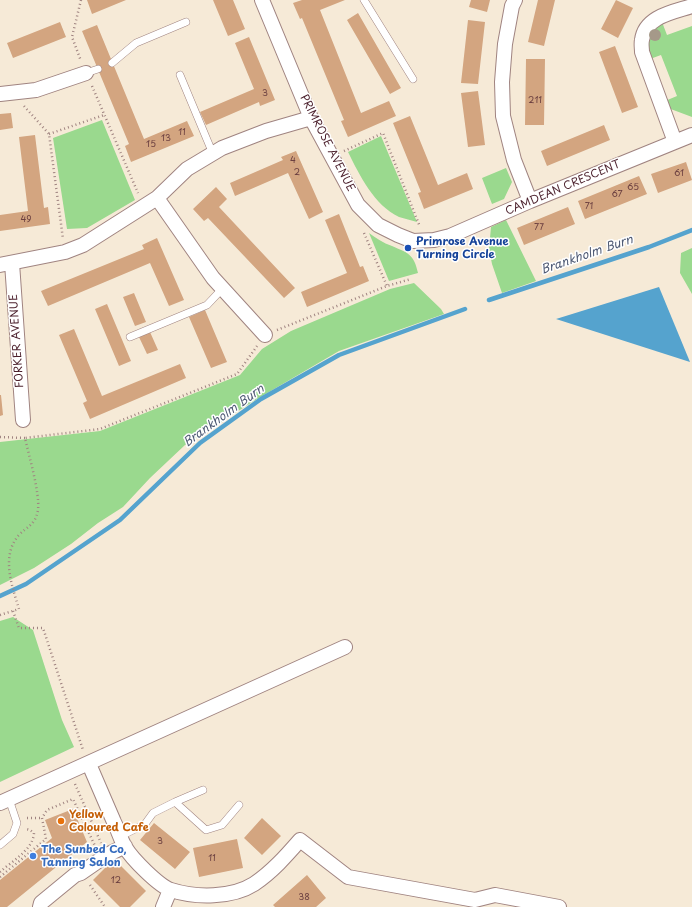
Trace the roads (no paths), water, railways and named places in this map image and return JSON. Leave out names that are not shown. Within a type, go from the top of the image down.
[{"type":"street","name":"PRIMROSE AVENUE","points":[[262,0],[311,118],[358,205],[378,225],[398,236],[413,241],[430,241]]},
{"type":"street","points":[[515,0],[505,44],[502,82],[503,116],[514,160],[530,202]]},
{"type":"street","points":[[674,142],[642,52],[642,38],[648,26],[658,17],[692,6]]},
{"type":"street","points":[[6,93],[36,90],[92,71]]},
{"type":"street","name":"FORKER AVENUE","points":[[23,420],[6,264],[65,252],[83,245],[157,198],[187,169],[222,148],[266,131],[311,118]]},
{"type":"street","name":"CAMDEAN CRESCENT","points":[[430,241],[450,236],[692,135]]},
{"type":"street","points":[[157,198],[214,278],[265,335]]},
{"type":"street","points":[[5,801],[345,647]]},
{"type":"street","points":[[89,764],[123,841],[135,860],[152,877],[170,890],[211,896],[232,893],[253,884],[267,874],[282,861],[300,840],[348,877],[486,902],[495,895],[559,907]]},
{"type":"street","points":[[40,907],[41,903],[75,875],[81,873],[123,841]]},
{"type":"street","points":[[163,907],[170,890]]},
{"type":"lane","points":[[364,0],[413,79]]},
{"type":"lane","points":[[112,63],[136,43],[186,22]]},
{"type":"lane","points":[[180,75],[213,154]]},
{"type":"lane","points":[[130,337],[206,305],[223,288]]},
{"type":"lane","points":[[123,841],[145,824],[153,813],[203,790]]},
{"type":"lane","points":[[0,845],[13,834],[17,823],[5,801]]},
{"type":"lane","points":[[175,802],[206,830],[222,825],[239,805]]},
{"type":"water","points":[[659,287],[690,362],[556,319]]},
{"type":"waterway","name":"Brankholm Burn","points":[[489,300],[649,247],[692,230]]},
{"type":"waterway","name":"Brankholm Burn","points":[[0,596],[26,584],[120,520],[200,443],[261,399],[339,355],[465,309]]},
{"type":"place","name":"Primrose Avenue Turning Circle","points":[[408,248]]},
{"type":"place","name":"Yellow Coloured Cafe","points":[[61,821]]},
{"type":"place","name":"The Sunbed Co, Tanning Salon","points":[[33,856]]}]
